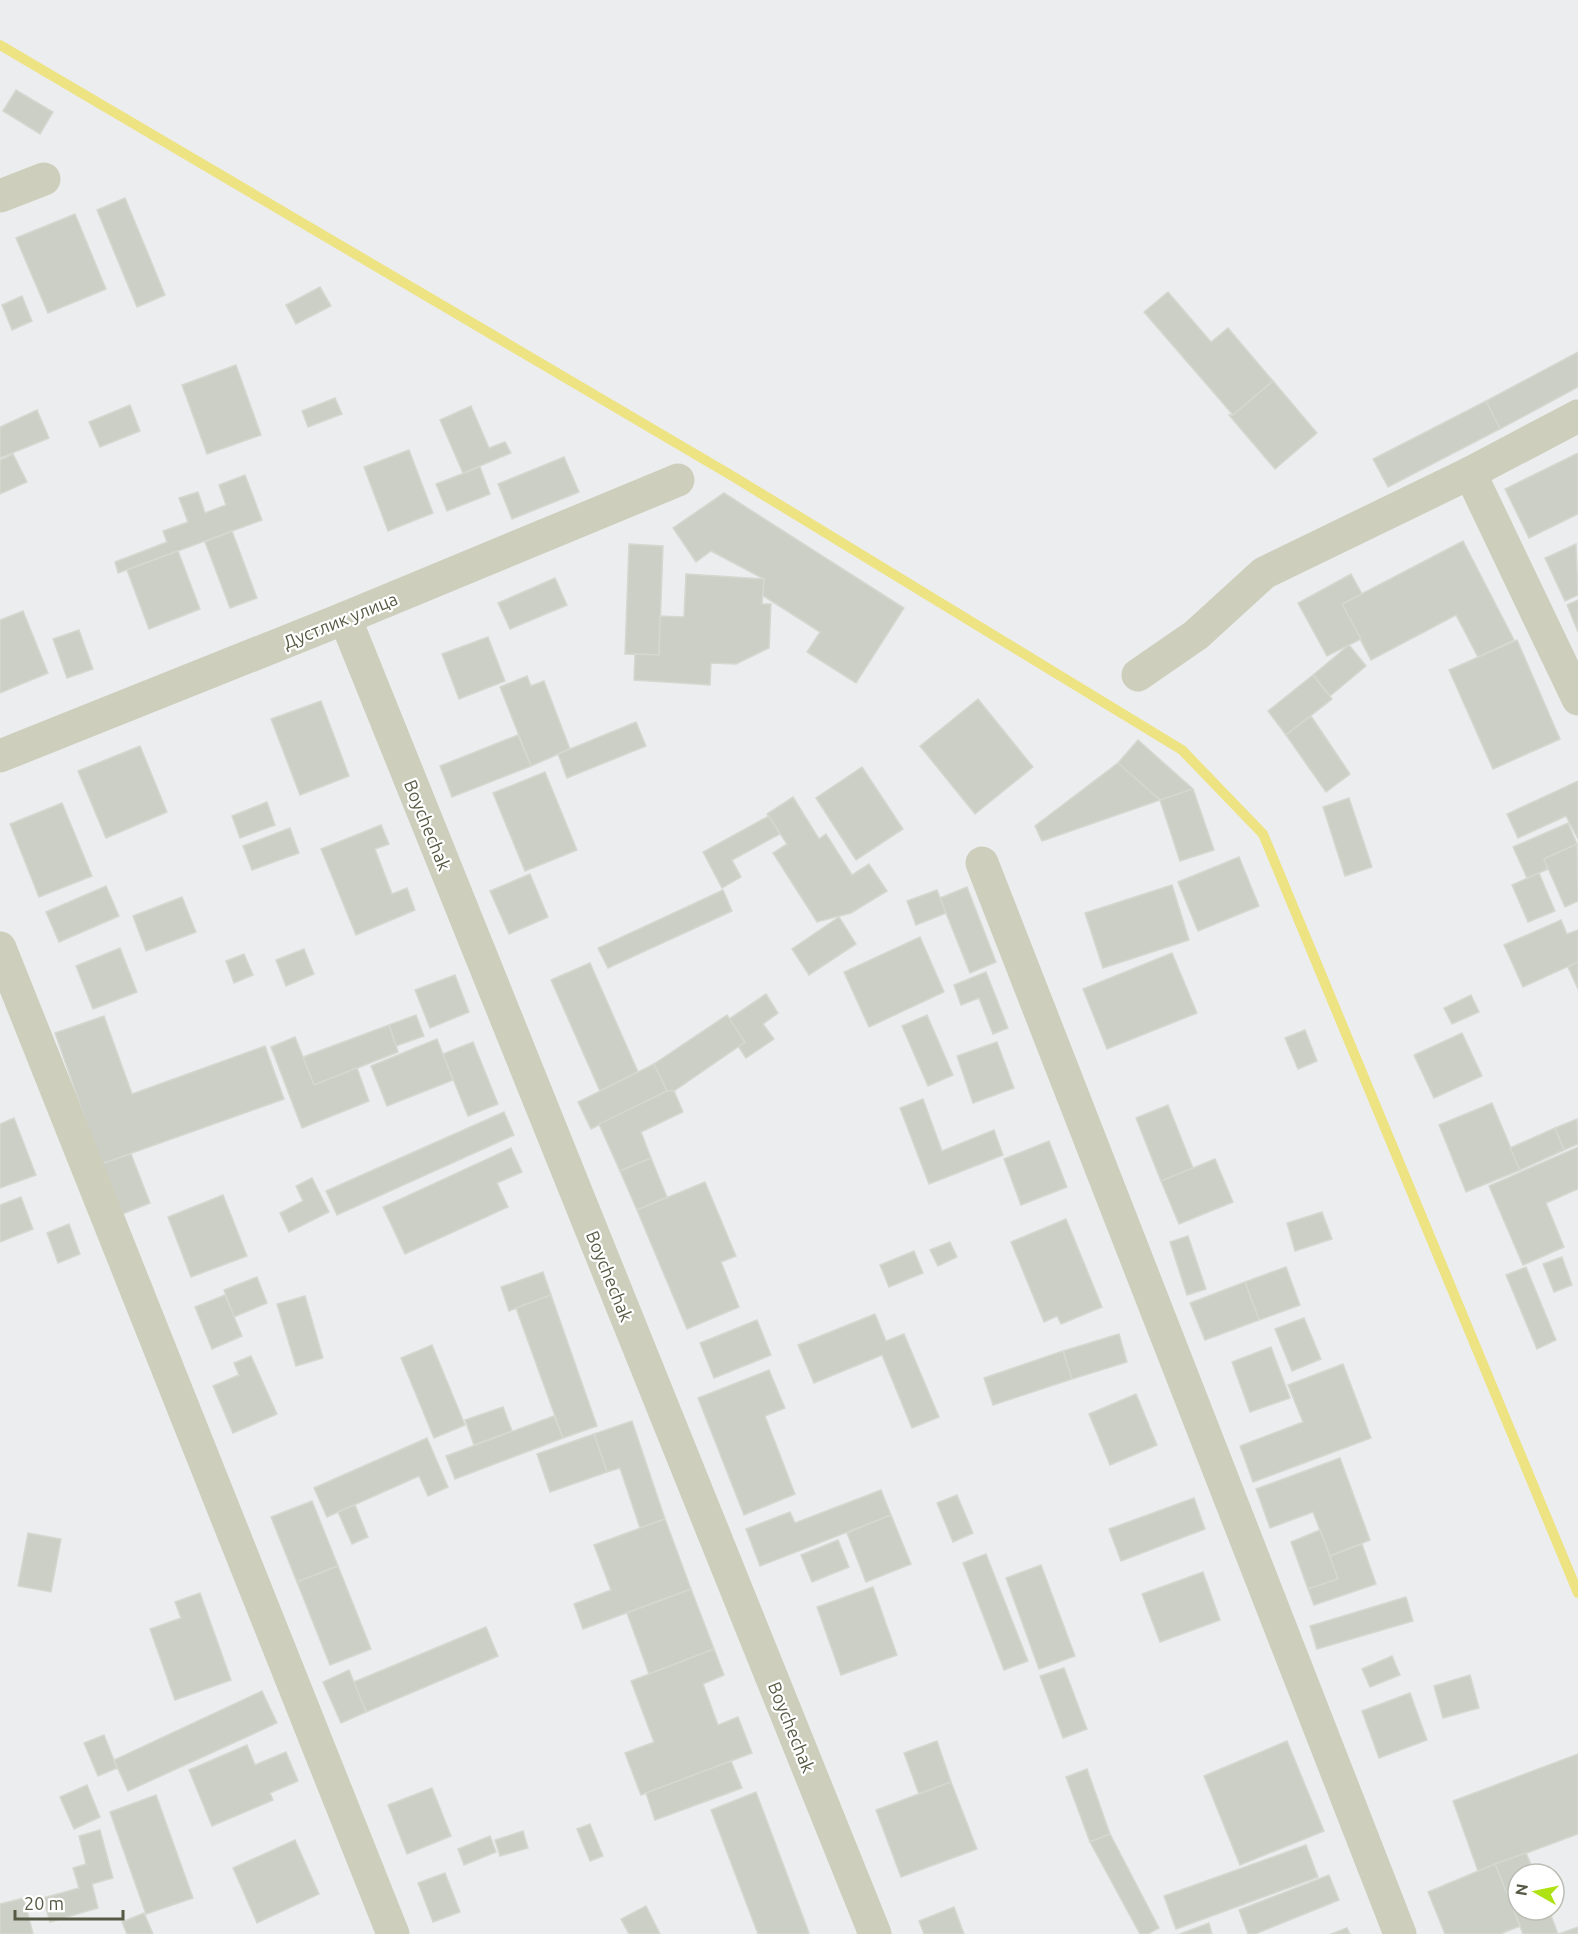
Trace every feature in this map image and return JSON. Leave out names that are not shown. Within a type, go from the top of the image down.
[{"type":"street","points":[[0,196],[44,178]]},
{"type":"street","points":[[1138,675],[1196,635],[1264,573],[1578,416]]},
{"type":"street","points":[[1470,472],[1578,699]]},
{"type":"street","name":"Дустлик улица","points":[[0,756],[345,618],[678,480]]},
{"type":"street","name":"Boychechak","points":[[345,618],[875,1934]]},
{"type":"street","points":[[982,863],[1400,1934]]},
{"type":"street","points":[[0,948],[393,1934]]},
{"type":"building","points":[[16,90],[53,112],[40,134],[3,111]]},
{"type":"building","points":[[125,198],[165,295],[137,307],[97,210]]},
{"type":"building","points":[[75,214],[106,289],[48,313],[16,238]]},
{"type":"building","points":[[320,287],[331,306],[296,324],[286,305]]},
{"type":"building","points":[[1168,292],[1211,342],[1228,328],[1273,381],[1233,415],[1144,312]]},
{"type":"building","points":[[22,296],[32,321],[12,330],[2,305]]},
{"type":"building","points":[[1578,352],[1578,387],[1500,429],[1486,401]]},
{"type":"building","points":[[236,365],[261,435],[207,454],[182,385]]},
{"type":"building","points":[[1273,381],[1317,433],[1275,469],[1229,415],[1233,415]]},
{"type":"building","points":[[335,398],[342,414],[308,427],[302,411]]},
{"type":"building","points":[[1486,401],[1500,429],[1388,487],[1373,459]]},
{"type":"building","points":[[130,405],[140,431],[100,447],[89,422]]},
{"type":"building","points":[[471,406],[489,448],[505,442],[511,453],[463,473],[440,420]]},
{"type":"building","points":[[37,410],[49,438],[0,458],[0,427]]},
{"type":"building","points":[[409,450],[433,513],[388,531],[364,467]]},
{"type":"building","points":[[1578,453],[1578,514],[1529,538],[1505,489]]},
{"type":"building","points":[[13,454],[27,482],[0,494],[0,460]]},
{"type":"building","points":[[564,457],[579,492],[512,519],[498,484]]},
{"type":"building","points":[[480,467],[490,494],[447,511],[436,484]]},
{"type":"building","points":[[245,475],[262,520],[118,573],[115,562],[167,542],[163,531],[188,522],[179,498],[198,492],[205,513],[226,505],[219,485]]},
{"type":"building","points":[[724,493],[904,608],[856,683],[807,652],[820,632],[762,595],[764,579],[711,551],[696,562],[673,528]]},
{"type":"building","points":[[232,531],[257,598],[230,608],[205,542]]},
{"type":"building","points":[[1463,541],[1514,640],[1478,657],[1456,615],[1371,660],[1342,604]]},
{"type":"building","points":[[629,544],[663,546],[659,655],[625,654]]},
{"type":"building","points":[[1576,544],[1578,595],[1565,601],[1545,558]]},
{"type":"building","points":[[178,551],[200,609],[149,629],[127,570]]},
{"type":"building","points":[[686,574],[764,579],[762,604],[771,604],[769,648],[736,664],[711,663],[710,685],[634,680],[635,654],[659,655],[660,616],[684,617]]},
{"type":"building","points":[[1351,574],[1362,594],[1342,604],[1361,639],[1327,656],[1298,603]]},
{"type":"building","points":[[555,578],[567,605],[510,629],[498,603]]},
{"type":"building","points":[[1578,600],[1578,632],[1567,605]]},
{"type":"building","points":[[23,611],[48,673],[0,693],[0,620]]},
{"type":"building","points":[[79,630],[93,669],[67,678],[53,639]]},
{"type":"building","points":[[488,637],[505,681],[459,699],[442,654]]},
{"type":"building","points":[[1517,640],[1560,739],[1493,769],[1449,670]]},
{"type":"building","points":[[1349,645],[1366,666],[1330,696],[1313,675]]},
{"type":"building","points":[[1313,675],[1332,699],[1286,735],[1268,711]]},
{"type":"building","points":[[527,676],[531,686],[544,681],[570,749],[531,766],[500,687]]},
{"type":"building","points":[[978,699],[1033,767],[975,814],[920,746]]},
{"type":"building","points":[[321,701],[349,776],[300,795],[271,719]]},
{"type":"building","points":[[1311,716],[1350,774],[1326,792],[1286,735]]},
{"type":"building","points":[[636,722],[646,746],[567,778],[558,754]]},
{"type":"building","points":[[518,735],[531,766],[452,797],[440,766]]},
{"type":"building","points":[[1138,740],[1193,789],[1160,800],[1118,763]]},
{"type":"building","points":[[140,746],[167,812],[106,838],[78,771]]},
{"type":"building","points":[[1118,763],[1160,800],[1042,841],[1035,826]]},
{"type":"building","points":[[862,767],[903,829],[856,860],[816,798]]},
{"type":"building","points":[[545,772],[577,850],[525,871],[493,793]]},
{"type":"building","points":[[1578,781],[1578,839],[1566,816],[1518,838],[1507,814]]},
{"type":"building","points":[[1193,789],[1214,850],[1180,861],[1160,800]]},
{"type":"building","points":[[793,797],[819,839],[826,834],[852,875],[869,864],[887,891],[851,913],[817,922],[773,853],[787,844],[767,814]]},
{"type":"building","points":[[1349,798],[1372,867],[1345,876],[1323,807]]},
{"type":"building","points":[[267,802],[275,825],[240,838],[232,816]]},
{"type":"building","points":[[62,803],[92,876],[39,897],[10,824]]},
{"type":"building","points":[[769,816],[780,834],[732,860],[741,877],[722,888],[703,852]]},
{"type":"building","points":[[1568,823],[1577,844],[1544,859],[1548,869],[1527,878],[1513,847]]},
{"type":"building","points":[[381,825],[389,844],[375,849],[392,894],[407,888],[415,910],[356,935],[321,849]]},
{"type":"building","points":[[290,828],[299,853],[252,870],[243,846]]},
{"type":"building","points":[[1577,844],[1578,901],[1565,907],[1544,859]]},
{"type":"building","points":[[1239,857],[1259,906],[1198,931],[1178,882]]},
{"type":"building","points":[[1539,873],[1555,911],[1528,922],[1512,885]]},
{"type":"building","points":[[530,874],[548,917],[509,934],[490,891]]},
{"type":"building","points":[[1172,885],[1189,940],[1103,968],[1085,913]]},
{"type":"building","points":[[106,886],[119,916],[59,942],[46,912]]},
{"type":"building","points":[[967,887],[996,962],[970,973],[940,898]]},
{"type":"building","points":[[723,890],[732,911],[608,968],[598,948]]},
{"type":"building","points":[[937,890],[946,913],[916,925],[907,901]]},
{"type":"building","points":[[182,897],[196,932],[146,951],[133,916]]},
{"type":"building","points":[[839,917],[856,944],[809,975],[792,949]]},
{"type":"building","points":[[1561,920],[1567,934],[1578,930],[1578,962],[1523,987],[1504,945]]},
{"type":"building","points":[[920,937],[944,992],[869,1027],[844,972]]},
{"type":"building","points":[[120,948],[137,992],[93,1009],[76,966]]},
{"type":"building","points":[[304,949],[314,974],[286,986],[276,960]]},
{"type":"building","points":[[1172,953],[1197,1013],[1107,1049],[1083,989]]},
{"type":"building","points":[[244,954],[253,975],[234,983],[226,961]]},
{"type":"building","points":[[1578,962],[1578,989],[1568,967]]},
{"type":"building","points":[[590,963],[638,1072],[600,1091],[551,980]]},
{"type":"building","points":[[986,972],[1008,1028],[993,1034],[979,998],[961,1005],[954,985]]},
{"type":"building","points":[[455,975],[469,1012],[430,1028],[415,990]]},
{"type":"building","points":[[766,994],[778,1013],[763,1024],[774,1039],[746,1058],[738,1046],[745,1042],[729,1019]]},
{"type":"building","points":[[1471,995],[1479,1012],[1452,1024],[1444,1008]]},
{"type":"building","points":[[416,1015],[424,1036],[396,1046],[389,1025]]},
{"type":"building","points":[[727,1015],[745,1042],[674,1091],[667,1091],[654,1064]]},
{"type":"building","points":[[927,1015],[953,1075],[928,1086],[902,1026]]},
{"type":"building","points":[[104,1016],[132,1094],[265,1046],[284,1099],[101,1164],[55,1033]]},
{"type":"building","points":[[389,1025],[398,1052],[314,1085],[303,1057]]},
{"type":"building","points":[[1305,1030],[1317,1061],[1298,1069],[1285,1038]]},
{"type":"building","points":[[1462,1033],[1482,1076],[1434,1098],[1414,1055]]},
{"type":"building","points":[[295,1037],[314,1085],[357,1068],[369,1101],[302,1128],[271,1047]]},
{"type":"building","points":[[437,1039],[453,1080],[387,1106],[371,1066]]},
{"type":"building","points":[[473,1042],[498,1104],[468,1116],[443,1054]]},
{"type":"building","points":[[997,1042],[1014,1088],[973,1103],[957,1056]]},
{"type":"building","points":[[654,1064],[667,1091],[591,1129],[578,1102]]},
{"type":"building","points":[[667,1091],[674,1091],[683,1112],[641,1132],[651,1158],[620,1171],[599,1124]]},
{"type":"building","points":[[923,1099],[942,1151],[994,1130],[1003,1155],[929,1184],[900,1108]]},
{"type":"building","points":[[1492,1103],[1520,1170],[1466,1192],[1439,1125]]},
{"type":"building","points":[[1168,1105],[1193,1168],[1161,1181],[1136,1118]]},
{"type":"building","points":[[504,1112],[514,1135],[337,1215],[326,1191]]},
{"type":"building","points":[[14,1118],[36,1175],[0,1188],[0,1124]]},
{"type":"building","points":[[1577,1119],[1578,1144],[1564,1150],[1555,1128]]},
{"type":"building","points":[[1555,1128],[1564,1150],[1520,1170],[1510,1148]]},
{"type":"building","points":[[1049,1141],[1067,1187],[1021,1205],[1004,1159]]},
{"type":"building","points":[[1578,1147],[1578,1189],[1546,1203],[1564,1247],[1523,1265],[1489,1186]]},
{"type":"building","points":[[511,1148],[522,1172],[497,1183],[508,1207],[405,1254],[383,1207]]},
{"type":"building","points":[[131,1154],[150,1203],[120,1215],[101,1164]]},
{"type":"building","points":[[651,1158],[667,1197],[637,1210],[620,1171]]},
{"type":"building","points":[[1215,1159],[1233,1202],[1179,1224],[1161,1181]]},
{"type":"building","points":[[312,1178],[329,1212],[289,1232],[280,1213],[303,1201],[296,1186]]},
{"type":"building","points":[[705,1182],[736,1256],[721,1262],[739,1307],[687,1329],[637,1210]]},
{"type":"building","points":[[223,1195],[247,1256],[191,1277],[168,1217]]},
{"type":"building","points":[[21,1197],[33,1229],[0,1242],[0,1205]]},
{"type":"building","points":[[1322,1212],[1332,1239],[1295,1251],[1287,1223]]},
{"type":"building","points":[[1066,1219],[1102,1307],[1061,1324],[1057,1316],[1044,1322],[1011,1242]]},
{"type":"building","points":[[69,1224],[80,1254],[58,1263],[47,1233]]},
{"type":"building","points":[[1188,1236],[1206,1289],[1187,1295],[1170,1242]]},
{"type":"building","points":[[950,1242],[957,1257],[938,1266],[930,1250]]},
{"type":"building","points":[[914,1251],[923,1273],[889,1287],[880,1265]]},
{"type":"building","points":[[1562,1257],[1572,1285],[1554,1292],[1543,1264]]},
{"type":"building","points":[[1286,1267],[1300,1305],[1259,1320],[1245,1282]]},
{"type":"building","points":[[1526,1267],[1556,1340],[1537,1349],[1506,1275]]},
{"type":"building","points":[[543,1272],[551,1295],[509,1311],[501,1287]]},
{"type":"building","points":[[257,1277],[267,1303],[234,1317],[224,1290]]},
{"type":"building","points":[[1245,1282],[1259,1320],[1205,1340],[1190,1303]]},
{"type":"building","points":[[225,1295],[242,1336],[212,1349],[195,1307]]},
{"type":"building","points":[[551,1295],[597,1426],[563,1438],[516,1308]]},
{"type":"building","points":[[305,1296],[323,1358],[296,1366],[277,1304]]},
{"type":"building","points":[[875,1314],[886,1341],[904,1334],[939,1417],[912,1428],[882,1355],[814,1383],[798,1345]]},
{"type":"building","points":[[1304,1318],[1321,1359],[1292,1371],[1275,1329]]},
{"type":"building","points":[[757,1320],[771,1355],[714,1378],[700,1343]]},
{"type":"building","points":[[1119,1334],[1127,1362],[1072,1379],[1063,1351]]},
{"type":"building","points":[[432,1345],[465,1425],[434,1438],[401,1358]]},
{"type":"building","points":[[1271,1347],[1290,1398],[1250,1412],[1232,1362]]},
{"type":"building","points":[[1063,1351],[1072,1379],[993,1405],[984,1378]]},
{"type":"building","points":[[251,1356],[277,1414],[233,1433],[213,1386],[239,1375],[234,1363]]},
{"type":"building","points":[[1343,1364],[1371,1438],[1253,1482],[1240,1446],[1303,1422],[1288,1385]]},
{"type":"building","points":[[769,1370],[785,1408],[765,1416],[795,1494],[744,1515],[698,1398]]},
{"type":"building","points":[[1136,1394],[1157,1445],[1110,1465],[1089,1414]]},
{"type":"building","points":[[503,1407],[512,1431],[474,1445],[465,1420]]},
{"type":"building","points":[[554,1416],[563,1438],[455,1479],[446,1456]]},
{"type":"building","points":[[632,1421],[665,1519],[640,1528],[620,1468],[607,1472],[594,1434]]},
{"type":"building","points":[[594,1434],[607,1472],[550,1492],[537,1454]]},
{"type":"building","points":[[427,1438],[448,1487],[428,1496],[419,1476],[327,1517],[314,1488]]},
{"type":"building","points":[[1340,1458],[1370,1540],[1330,1556],[1313,1512],[1270,1528],[1256,1489]]},
{"type":"building","points":[[881,1490],[891,1515],[760,1566],[746,1529],[790,1512],[795,1523]]},
{"type":"building","points":[[957,1495],[973,1533],[953,1542],[937,1503]]},
{"type":"building","points":[[1194,1498],[1205,1529],[1121,1561],[1109,1529]]},
{"type":"building","points":[[312,1501],[338,1566],[297,1582],[271,1517]]},
{"type":"building","points":[[355,1505],[368,1537],[352,1544],[338,1512]]},
{"type":"building","points":[[891,1515],[911,1564],[866,1582],[847,1533]]},
{"type":"building","points":[[665,1519],[691,1589],[583,1629],[574,1604],[611,1590],[594,1545]]},
{"type":"building","points":[[1320,1530],[1338,1579],[1308,1589],[1291,1542]]},
{"type":"building","points":[[28,1533],[61,1539],[51,1592],[18,1586]]},
{"type":"building","points":[[838,1540],[849,1567],[812,1582],[801,1555]]},
{"type":"building","points":[[1362,1544],[1376,1584],[1314,1605],[1308,1589],[1338,1579],[1330,1556]]},
{"type":"building","points":[[986,1554],[1028,1661],[1004,1670],[963,1563]]},
{"type":"building","points":[[1041,1565],[1075,1656],[1039,1669],[1006,1578]]},
{"type":"building","points":[[338,1566],[371,1649],[330,1665],[297,1582]]},
{"type":"building","points":[[1203,1572],[1220,1620],[1160,1642],[1142,1594]]},
{"type":"building","points":[[873,1587],[897,1655],[841,1675],[817,1607]]},
{"type":"building","points":[[691,1589],[714,1649],[649,1674],[627,1613]]},
{"type":"building","points":[[200,1593],[231,1680],[175,1700],[150,1629],[181,1618],[175,1602]]},
{"type":"building","points":[[1406,1597],[1413,1621],[1317,1649],[1310,1626]]},
{"type":"building","points":[[486,1627],[498,1656],[366,1712],[354,1682]]},
{"type":"building","points":[[714,1649],[724,1675],[703,1684],[718,1725],[738,1717],[752,1753],[641,1795],[625,1753],[654,1742],[631,1681]]},
{"type":"building","points":[[1392,1656],[1400,1675],[1370,1687],[1362,1669]]},
{"type":"building","points":[[1064,1668],[1087,1729],[1063,1738],[1040,1676]]},
{"type":"building","points":[[349,1670],[366,1712],[341,1723],[323,1682]]},
{"type":"building","points":[[1470,1675],[1479,1708],[1443,1718],[1434,1686]]},
{"type":"building","points":[[262,1691],[277,1723],[128,1791],[114,1760]]},
{"type":"building","points":[[1410,1693],[1427,1740],[1379,1758],[1362,1711]]},
{"type":"building","points":[[104,1735],[117,1768],[98,1776],[84,1743]]},
{"type":"building","points":[[937,1741],[951,1782],[919,1794],[904,1753]]},
{"type":"building","points":[[1287,1741],[1324,1831],[1240,1865],[1204,1776]]},
{"type":"building","points":[[247,1745],[255,1765],[286,1752],[298,1781],[270,1793],[273,1800],[212,1826],[189,1770]]},
{"type":"building","points":[[1578,1754],[1578,1834],[1478,1871],[1453,1801]]},
{"type":"building","points":[[731,1761],[742,1788],[655,1820],[646,1793]]},
{"type":"building","points":[[1087,1769],[1110,1834],[1090,1842],[1066,1777]]},
{"type":"building","points":[[951,1782],[977,1849],[901,1877],[876,1810]]},
{"type":"building","points":[[87,1785],[100,1817],[74,1829],[60,1797]]},
{"type":"building","points":[[432,1788],[451,1836],[407,1854],[388,1805]]},
{"type":"building","points":[[756,1792],[809,1933],[807,1934],[758,1934],[711,1810]]},
{"type":"building","points":[[156,1795],[193,1898],[146,1914],[110,1812]]},
{"type":"building","points":[[590,1824],[603,1856],[590,1861],[577,1829]]},
{"type":"building","points":[[100,1830],[113,1878],[92,1884],[98,1908],[50,1922],[43,1898],[79,1888],[73,1868],[86,1864],[79,1836]]},
{"type":"building","points":[[523,1831],[528,1848],[500,1856],[495,1840]]},
{"type":"building","points":[[1110,1834],[1159,1928],[1148,1934],[1140,1934],[1090,1842]]},
{"type":"building","points":[[490,1836],[496,1852],[464,1865],[458,1849]]},
{"type":"building","points":[[295,1840],[319,1894],[257,1923],[233,1868]]},
{"type":"building","points":[[1306,1845],[1318,1877],[1176,1929],[1164,1896]]},
{"type":"building","points":[[1526,1853],[1530,1862],[1506,1862],[1506,1892],[1495,1864]]},
{"type":"building","points":[[1495,1864],[1506,1891],[1506,1922],[1518,1922],[1520,1926],[1500,1934],[1445,1934],[1428,1892]]},
{"type":"building","points":[[445,1873],[460,1912],[433,1922],[418,1883]]},
{"type":"building","points":[[1329,1875],[1339,1900],[1255,1934],[1248,1934],[1239,1910]]},
{"type":"building","points":[[24,1898],[33,1934],[0,1934],[0,1904]]},
{"type":"building","points":[[646,1906],[660,1934],[629,1934],[621,1919]]},
{"type":"building","points":[[954,1907],[964,1934],[924,1934],[919,1921]]},
{"type":"building","points":[[144,1913],[153,1934],[127,1934],[122,1922]]},
{"type":"building","points":[[1518,1922],[1554,1922],[1558,1934],[1523,1934]]},
{"type":"building","points":[[1209,1923],[1212,1934],[1180,1934]]},
{"type":"building","points":[[1578,1927],[1578,1934],[1559,1934]]},
{"type":"building","points":[[1347,1928],[1350,1934],[1331,1934]]},
{"type":"waterway","points":[[0,45],[734,477],[1182,750],[1263,834],[1578,1593]]}]
